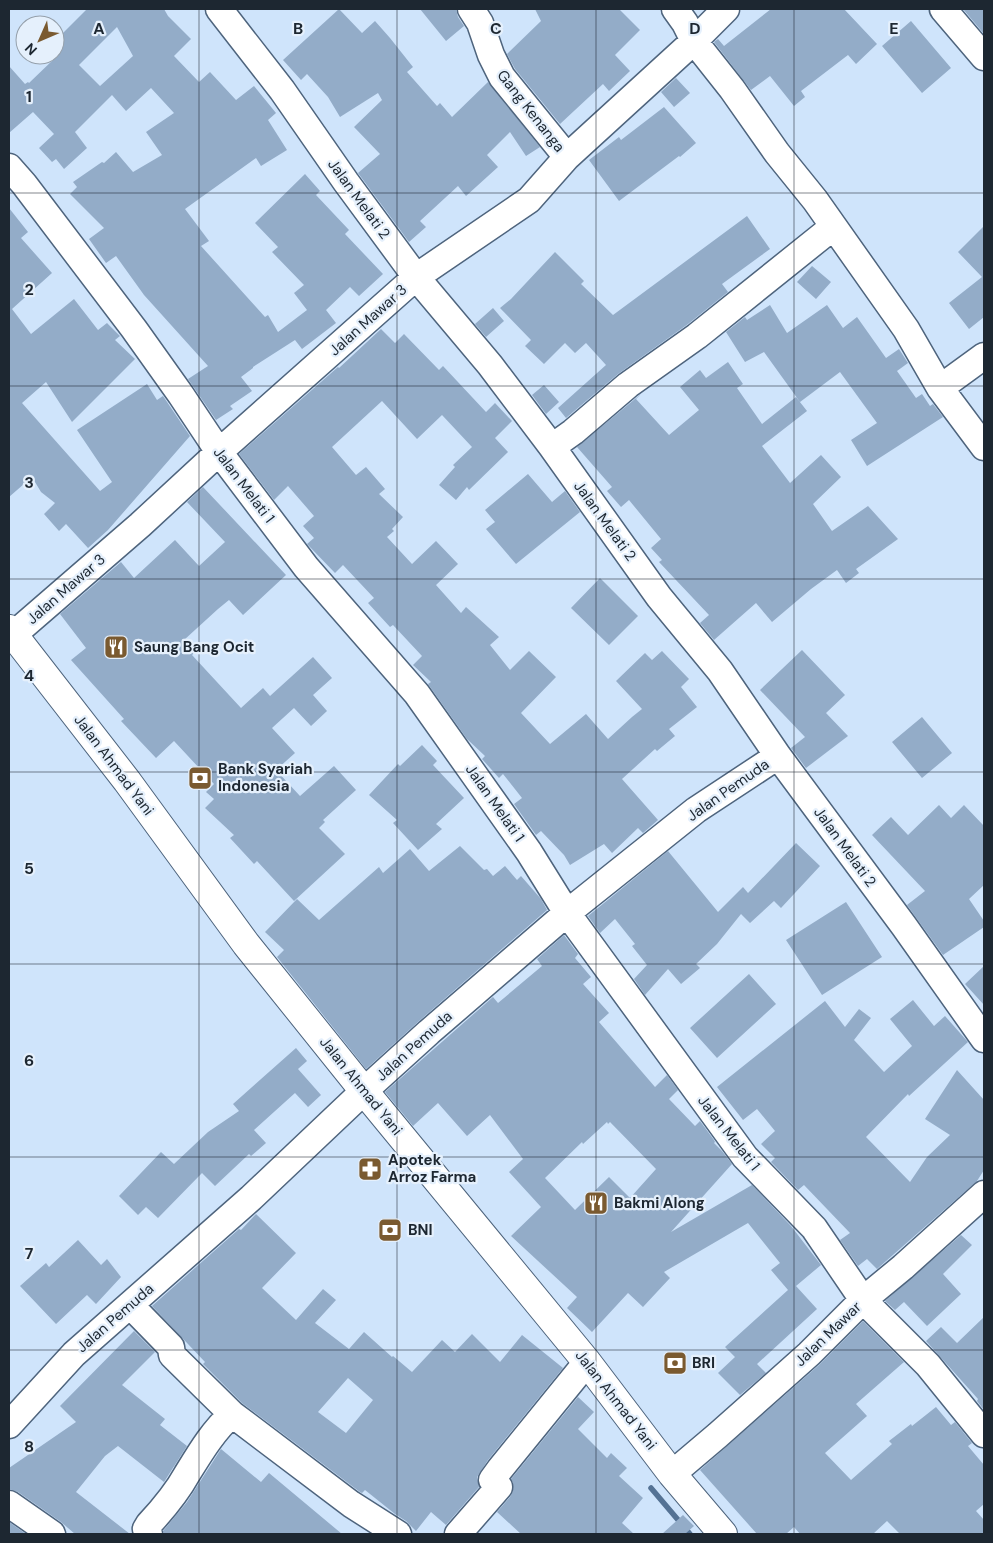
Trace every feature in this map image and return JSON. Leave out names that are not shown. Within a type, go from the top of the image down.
[{"type":"highway","name":"Jalan Ahmad Yani","points":[[11,632],[127,781],[246,944],[587,1362],[672,1474],[723,1534]]},
{"type":"street","name":"Jalan Melati 2","points":[[218,9],[282,90],[346,182],[416,277],[490,365],[552,447],[659,596],[720,671],[778,756],[904,926],[984,1039]]},
{"type":"street","name":"Gang Kenanga","points":[[471,9],[480,24],[491,55],[502,77],[567,157]]},
{"type":"street","points":[[675,9],[685,22],[694,41],[732,89],[777,153],[815,200],[906,329],[940,388],[984,447]]},
{"type":"street","name":"Jalan Mawar 3","points":[[11,632],[140,525],[416,277],[528,200],[567,157],[694,41],[726,9]]},
{"type":"street","points":[[943,9],[984,57]]},
{"type":"street","name":"Jalan Melati 1","points":[[9,167],[134,329],[219,452],[306,567],[417,694],[529,852],[567,913],[745,1158],[814,1228],[863,1300],[928,1365],[984,1434]]},
{"type":"street","points":[[552,447],[573,432],[628,385],[697,336],[833,227]]},
{"type":"street","points":[[940,388],[984,356]]},
{"type":"street","name":"Jalan Pemuda","points":[[9,1425],[74,1354],[251,1198],[429,1032],[567,913],[696,810],[778,756]]},
{"type":"street","name":"Jalan Mawar","points":[[672,1474],[809,1354],[863,1300],[903,1267],[984,1194]]},
{"type":"street","points":[[130,1305],[171,1347],[172,1355],[232,1414],[351,1504],[398,1534]]},
{"type":"street","points":[[458,1534],[499,1487],[492,1480],[587,1362]]},
{"type":"street","points":[[149,1534],[146,1529],[149,1524],[187,1476],[194,1462],[218,1428],[232,1414]]},
{"type":"street","points":[[9,1504],[52,1534]]},
{"type":"building","points":[[87,9],[164,9],[168,16],[191,39],[174,56],[199,82],[210,72],[236,100],[254,86],[276,113],[268,120],[287,150],[261,166],[256,158],[185,209],[209,241],[201,246],[265,317],[268,315],[278,332],[307,310],[294,293],[304,285],[272,252],[278,247],[255,223],[305,174],[320,191],[316,195],[349,230],[345,234],[383,274],[359,296],[350,287],[326,310],[336,323],[302,349],[295,340],[241,377],[252,391],[230,406],[233,409],[216,420],[188,379],[208,366],[144,295],[116,256],[106,263],[89,239],[104,228],[70,194],[77,187],[73,182],[102,162],[104,163],[116,152],[133,172],[162,155],[146,132],[174,113],[151,88],[126,111],[112,95],[75,132],[87,148],[64,169],[56,159],[52,162],[39,148],[54,134],[33,112],[9,133],[9,66],[25,84],[29,83],[48,65],[65,65],[65,31]],"holes":[[[117,27],[133,56],[100,86],[79,65]]]},
{"type":"building","points":[[339,9],[362,33],[375,21],[413,67],[407,72],[437,106],[440,103],[452,117],[488,82],[540,147],[526,156],[510,132],[487,155],[498,167],[466,196],[458,186],[420,221],[426,227],[409,242],[358,173],[380,154],[354,127],[382,100],[378,93],[340,117],[328,97],[307,74],[301,80],[283,60]]},
{"type":"building","points":[[420,9],[456,9],[458,17],[464,26],[446,41]]},
{"type":"building","points":[[535,9],[619,9],[640,30],[615,55],[630,71],[609,91],[603,84],[560,124],[515,69],[507,54],[541,21]]},
{"type":"building","points":[[771,9],[844,9],[877,44],[856,64],[848,55],[801,91],[805,97],[794,106],[770,76],[751,90],[714,42],[718,39],[724,46]]},
{"type":"building","points":[[963,9],[984,9],[984,34]]},
{"type":"building","points":[[911,21],[951,68],[922,93],[882,46]]},
{"type":"building","points":[[676,78],[690,93],[674,107],[661,92]]},
{"type":"building","points":[[664,107],[696,143],[680,157],[619,201],[589,160],[619,137],[621,140]]},
{"type":"building","points":[[9,208],[28,232],[21,238],[52,273],[12,309],[31,334],[74,299],[98,330],[107,323],[120,336],[115,340],[135,359],[72,422],[46,382],[22,403],[100,491],[112,482],[77,430],[147,384],[157,400],[163,396],[190,436],[108,530],[88,548],[66,524],[59,531],[44,514],[55,503],[41,492],[32,477],[9,497]]},
{"type":"building","points":[[747,216],[770,249],[722,284],[728,292],[688,324],[618,374],[566,418],[558,408],[606,365],[586,343],[575,353],[565,343],[544,364],[525,346],[531,340],[500,308],[511,299],[555,252],[584,281],[581,284],[613,315]]},
{"type":"building","points":[[984,226],[984,317],[969,329],[949,303],[982,277],[958,252]]},
{"type":"building","points":[[812,266],[831,282],[816,299],[797,282]]},
{"type":"building","points":[[770,305],[787,333],[827,305],[843,328],[857,317],[886,358],[899,349],[908,363],[897,371],[916,398],[922,394],[930,406],[933,404],[943,417],[867,466],[851,440],[877,423],[840,372],[800,402],[764,352],[745,362],[726,332],[745,317],[747,320]]},
{"type":"building","points":[[493,308],[504,321],[486,337],[475,324]]},
{"type":"building","points":[[381,329],[395,343],[404,334],[439,370],[443,366],[486,412],[495,403],[512,421],[495,438],[508,452],[469,490],[467,487],[456,500],[439,485],[455,467],[453,465],[472,447],[442,415],[417,439],[382,401],[332,447],[356,475],[366,467],[385,489],[379,494],[403,517],[392,529],[394,531],[387,537],[412,564],[436,541],[458,564],[436,585],[461,613],[466,607],[499,637],[490,645],[510,670],[529,651],[556,677],[521,713],[550,744],[586,714],[608,739],[642,709],[616,681],[645,653],[652,660],[662,651],[689,679],[681,687],[697,707],[669,729],[675,736],[657,751],[655,749],[622,779],[658,820],[643,833],[638,828],[612,853],[604,844],[570,865],[564,855],[541,831],[536,835],[514,804],[522,798],[503,774],[499,778],[482,759],[485,756],[467,739],[428,684],[431,682],[413,665],[422,656],[393,625],[390,627],[368,603],[374,598],[343,565],[335,573],[307,544],[314,538],[303,526],[314,516],[288,486],[274,500],[239,454],[339,368]]},
{"type":"building","points":[[728,362],[743,384],[737,388],[762,424],[796,397],[807,411],[762,446],[790,483],[821,455],[841,477],[813,504],[832,531],[868,506],[898,539],[856,569],[859,573],[846,583],[837,570],[772,622],[756,603],[714,640],[700,623],[709,615],[659,562],[662,560],[651,548],[661,539],[629,500],[621,507],[607,491],[612,487],[577,447],[641,394],[636,399],[669,435],[699,410],[680,387],[700,370],[706,378]]},
{"type":"building","points":[[544,385],[559,402],[546,414],[532,395]]},
{"type":"building","points":[[528,474],[552,502],[565,491],[580,512],[516,564],[486,529],[495,522],[485,510]]},
{"type":"building","points":[[203,487],[286,575],[243,615],[229,600],[218,609],[184,640],[195,652],[192,655],[241,708],[263,688],[270,696],[313,657],[332,678],[313,695],[327,711],[311,726],[294,708],[272,728],[295,753],[276,770],[300,796],[334,766],[356,790],[323,820],[325,822],[319,828],[345,854],[294,901],[257,861],[254,864],[230,838],[234,835],[205,808],[214,799],[206,792],[214,784],[174,741],[156,758],[121,721],[124,719],[71,660],[86,648],[60,614],[121,562],[134,578],[175,540],[199,566],[225,542],[187,502]]},
{"type":"building","points":[[600,578],[638,616],[609,645],[571,608]]},
{"type":"building","points":[[802,650],[845,695],[826,713],[848,736],[806,768],[791,748],[805,737],[760,690]]},
{"type":"building","points":[[922,717],[952,753],[922,778],[892,742]]},
{"type":"building","points":[[422,745],[437,761],[433,765],[464,798],[436,824],[442,829],[418,850],[393,823],[397,820],[369,795],[398,764],[400,766]]},
{"type":"building","points":[[939,805],[951,818],[964,805],[984,826],[984,885],[969,899],[984,921],[984,927],[943,955],[907,905],[925,891],[872,835],[891,817],[908,835]]},
{"type":"building","points":[[796,843],[820,866],[781,908],[774,901],[750,923],[741,914],[717,944],[696,964],[700,968],[681,984],[668,969],[645,995],[634,979],[647,965],[632,946],[635,944],[615,919],[600,933],[588,916],[668,851],[718,912],[743,887],[748,893]]},
{"type":"building","points":[[460,846],[484,870],[487,869],[493,876],[505,866],[517,880],[521,876],[541,899],[547,910],[366,1069],[277,957],[284,950],[265,932],[297,899],[319,920],[379,867],[383,873],[410,849],[429,871]]},
{"type":"building","points":[[846,902],[882,957],[822,995],[786,940]]},
{"type":"building","points":[[564,935],[578,954],[575,958],[591,977],[583,984],[609,1013],[599,1022],[655,1087],[667,1075],[678,1090],[669,1099],[695,1126],[700,1121],[714,1140],[714,1143],[732,1164],[671,1232],[752,1185],[791,1226],[821,1265],[796,1286],[817,1309],[757,1364],[766,1373],[740,1395],[718,1373],[735,1357],[725,1347],[788,1290],[771,1270],[780,1263],[748,1223],[664,1272],[670,1278],[643,1307],[628,1293],[592,1332],[567,1308],[577,1297],[511,1236],[541,1207],[509,1172],[523,1159],[490,1115],[467,1136],[438,1103],[413,1126],[385,1092],[493,997],[498,1003],[542,966],[537,959]],"holes":[[[607,1122],[608,1124],[610,1122],[656,1169],[630,1198],[609,1177],[575,1210],[545,1178],[582,1142],[583,1144]]]},
{"type":"building","points":[[984,966],[984,1005],[965,984]]},
{"type":"building","points":[[749,974],[776,1004],[717,1058],[690,1028]]},
{"type":"building","points":[[913,1000],[934,1026],[945,1016],[968,1042],[909,1096],[908,1094],[866,1137],[910,1182],[927,1157],[950,1135],[925,1119],[957,1070],[984,1100],[984,1170],[977,1181],[877,1269],[867,1259],[858,1266],[840,1240],[850,1233],[804,1185],[798,1190],[771,1162],[775,1158],[761,1144],[775,1131],[757,1109],[743,1120],[717,1087],[825,1001],[845,1027],[859,1009],[871,1018],[854,1040],[884,1072],[912,1046],[890,1019]]},
{"type":"building","points":[[296,1048],[307,1061],[298,1069],[321,1095],[308,1107],[295,1093],[254,1130],[266,1143],[251,1156],[249,1154],[215,1186],[202,1173],[158,1218],[146,1207],[138,1215],[119,1196],[161,1152],[174,1164],[208,1132],[239,1111],[233,1104]]},
{"type":"building","points":[[256,1214],[296,1253],[262,1288],[296,1320],[323,1289],[336,1300],[315,1323],[349,1349],[364,1332],[412,1372],[442,1340],[455,1352],[472,1334],[500,1362],[522,1335],[563,1368],[488,1460],[477,1477],[479,1487],[446,1525],[431,1512],[416,1531],[406,1521],[365,1490],[362,1493],[360,1492],[242,1403],[203,1364],[205,1362],[152,1306],[239,1229],[241,1230]],"holes":[[[348,1378],[373,1400],[346,1433],[318,1412]]]},
{"type":"building","points":[[961,1235],[972,1245],[943,1274],[961,1294],[927,1326],[904,1302],[895,1310],[885,1301]]},
{"type":"building","points":[[78,1240],[101,1265],[107,1259],[121,1277],[96,1304],[87,1295],[56,1324],[20,1286],[46,1263],[49,1267]]},
{"type":"building","points":[[984,1317],[984,1410],[977,1401],[978,1399],[926,1341],[941,1327],[957,1343]]},
{"type":"building","points":[[863,1321],[904,1362],[856,1404],[867,1416],[825,1453],[851,1480],[892,1444],[889,1441],[936,1407],[951,1425],[955,1422],[972,1443],[968,1446],[984,1465],[984,1504],[976,1511],[984,1520],[984,1534],[900,1534],[887,1521],[873,1534],[800,1534],[794,1527],[786,1534],[757,1534],[700,1470],[819,1365]]},
{"type":"building","points":[[134,1331],[155,1352],[122,1385],[165,1419],[160,1425],[187,1446],[164,1482],[118,1446],[105,1456],[76,1492],[130,1534],[75,1534],[18,1492],[9,1489],[9,1468],[76,1422],[60,1406]]},
{"type":"building","points":[[578,1397],[594,1412],[578,1429],[607,1458],[611,1453],[627,1468],[619,1476],[643,1498],[622,1523],[634,1534],[521,1534],[497,1512],[513,1491],[511,1479]]},
{"type":"building","points":[[221,1449],[261,1482],[269,1473],[342,1534],[164,1534],[163,1531],[187,1502]]},
{"type":"building","points":[[683,1515],[694,1526],[685,1534],[662,1534]]},
{"type":"building","points":[[9,1522],[26,1534],[9,1534]]},
{"type":"waterway","points":[[651,1488],[690,1534]]},
{"type":"place","name":"Saung Bang Ocit","points":[[116,647]]},
{"type":"place","name":"Bank Syariah Indonesia","points":[[200,778]]},
{"type":"place","name":"Apotek Arroz Farma","points":[[370,1169]]},
{"type":"place","name":"Bakmi Along","points":[[596,1203]]},
{"type":"place","name":"BNI","points":[[390,1230]]},
{"type":"place","name":"BRI","points":[[675,1363]]}]
